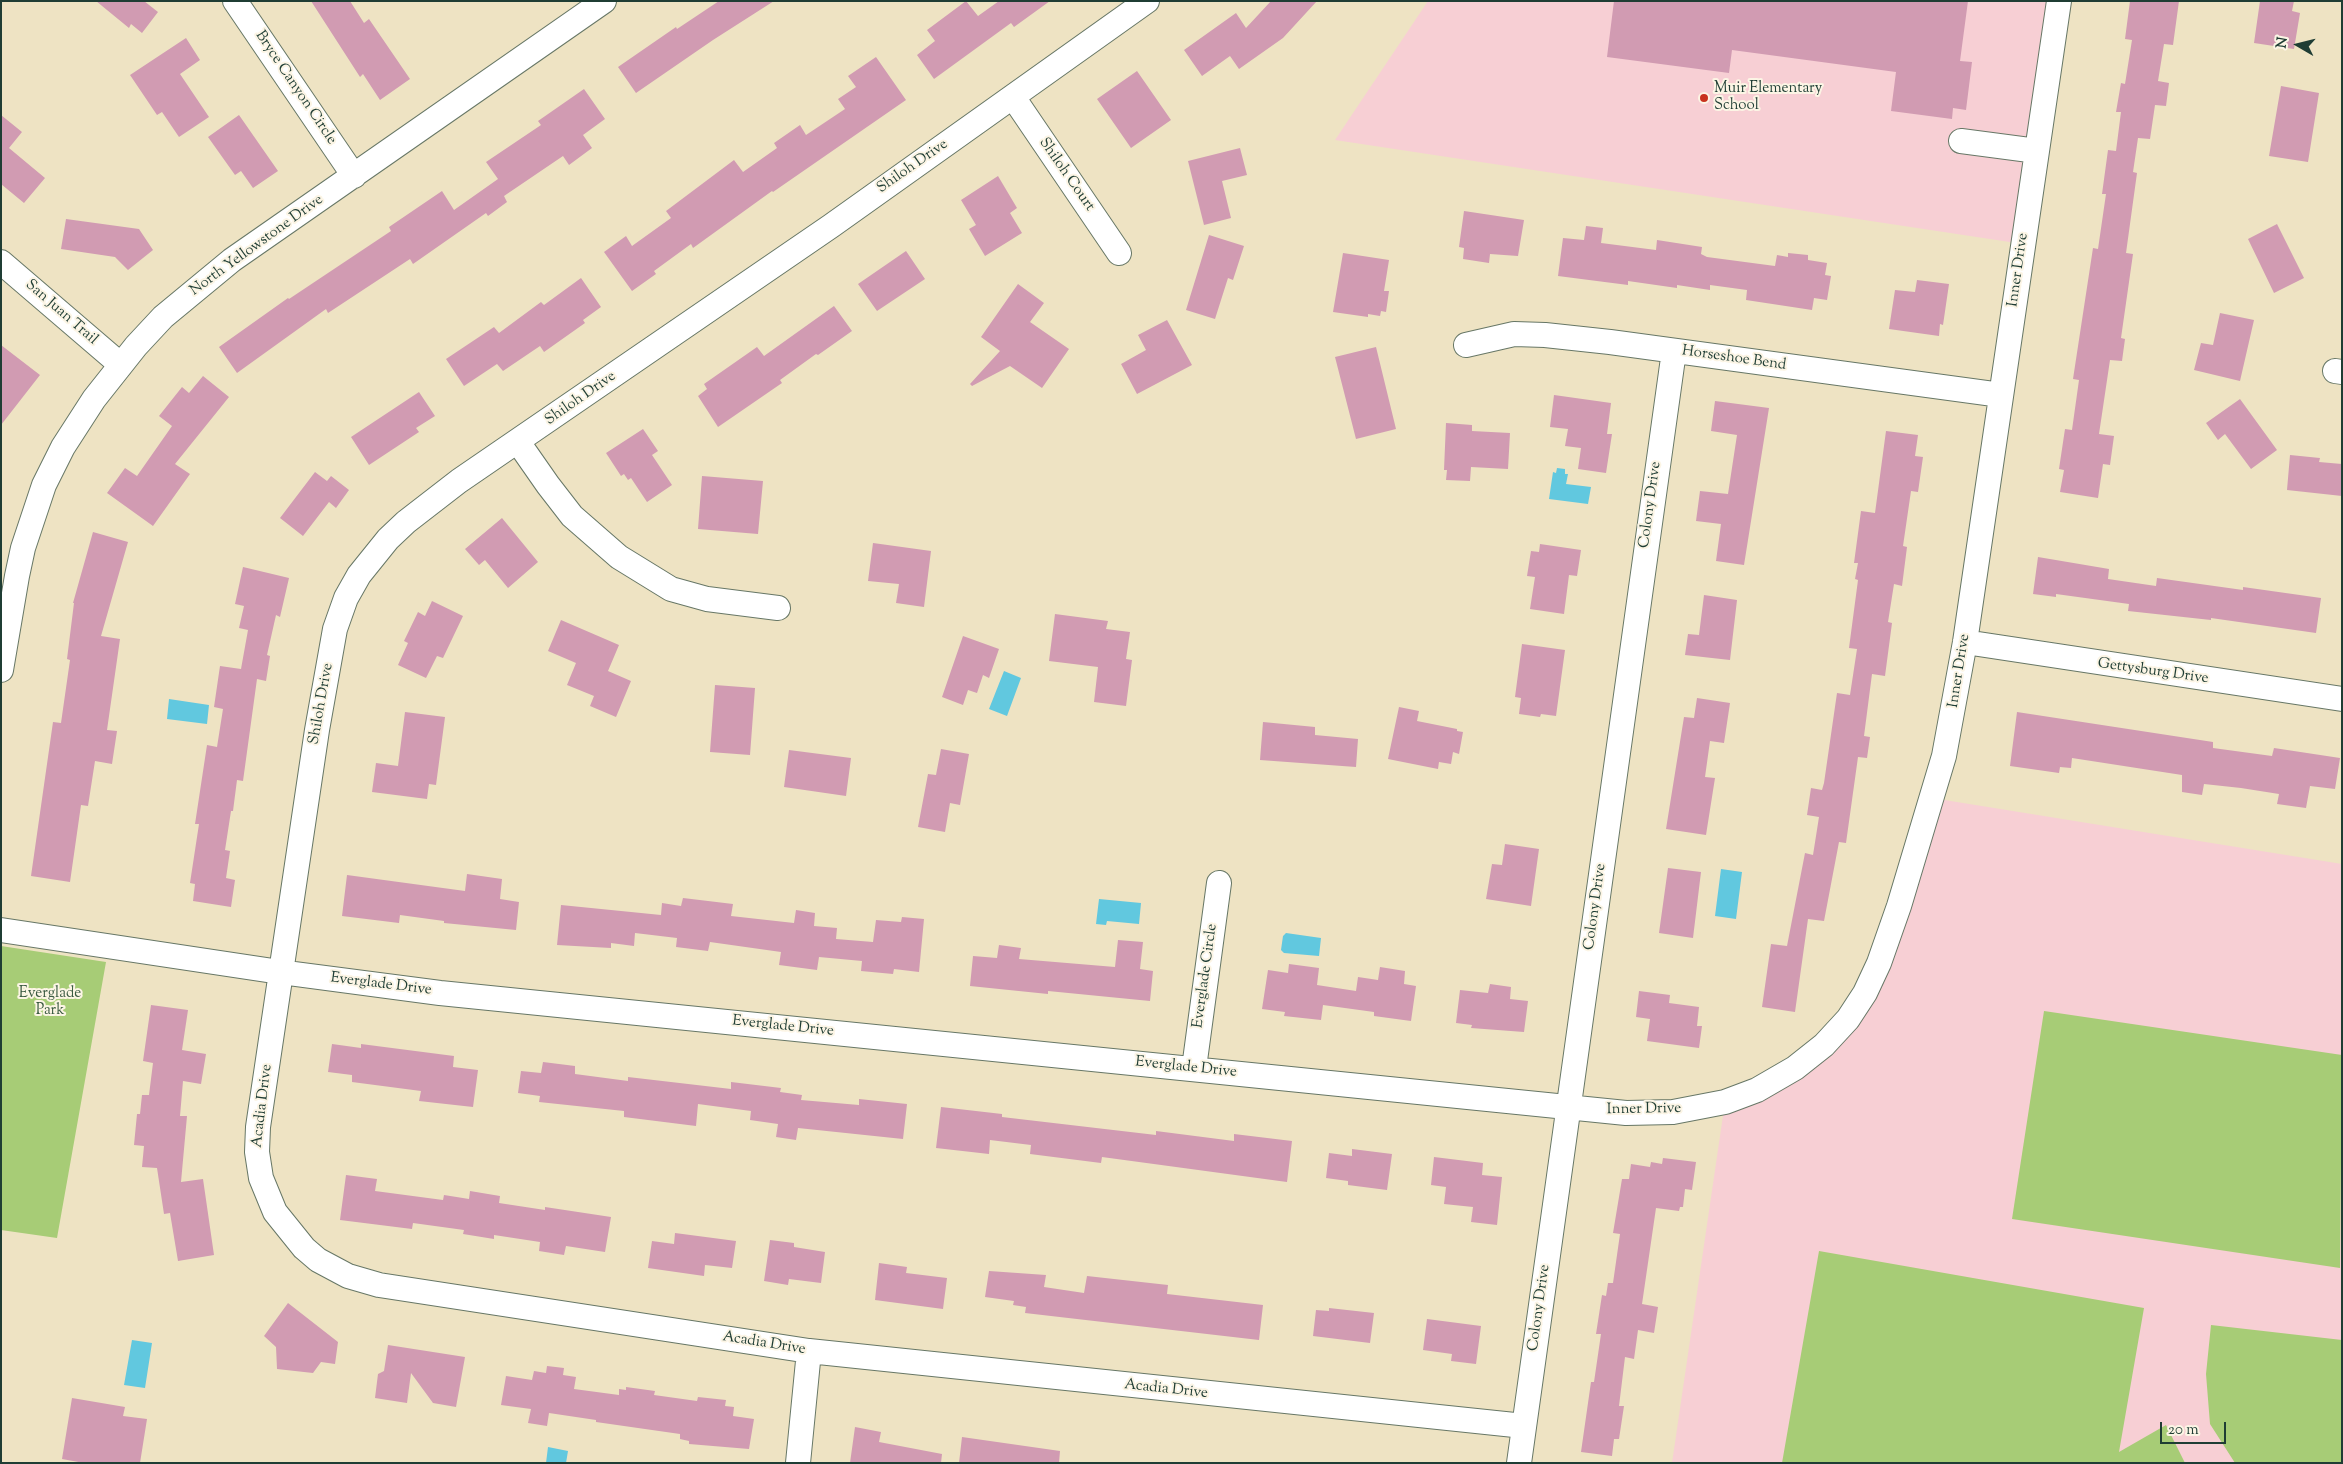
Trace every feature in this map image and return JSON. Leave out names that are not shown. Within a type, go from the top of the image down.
[{"type":"street","name":"Bryce Canyon Circle","points":[[235,1],[354,176]]},
{"type":"street","name":"North Yellowstone Drive","points":[[1,670],[6,609],[23,548],[44,485],[68,439],[94,399],[121,364],[163,317],[232,260],[604,1]]},
{"type":"street","name":"Shiloh Drive","points":[[280,972],[333,635],[346,598],[359,575],[388,539],[406,522],[458,481],[518,442],[1013,97],[1147,1]]},
{"type":"street","name":"Inner Drive","points":[[1568,1107],[1626,1113],[1673,1112],[1725,1102],[1757,1090],[1795,1068],[1824,1044],[1848,1019],[1865,993],[1879,963],[1918,843],[1947,742],[1965,642],[2059,1]]},
{"type":"street","name":"Shiloh Court","points":[[1013,97],[1118,253]]},
{"type":"street","points":[[1961,140],[2037,151]]},
{"type":"street","name":"San Juan Trail","points":[[1,262],[121,364]]},
{"type":"street","name":"Horseshoe Bend","points":[[1466,345],[1514,334],[1545,335],[2001,395]]},
{"type":"street","name":"Colony Drive","points":[[1519,1463],[1674,351]]},
{"type":"street","points":[[518,442],[572,516],[619,557],[670,588],[707,599],[778,608]]},
{"type":"street","name":"Gettysburg Drive","points":[[1965,642],[2342,700]]},
{"type":"street","name":"Everglade Circle","points":[[1194,1068],[1219,883]]},
{"type":"street","name":"Everglade Drive","points":[[1,930],[280,972],[440,993],[1568,1107]]},
{"type":"street","name":"Acadia Drive","points":[[280,972],[258,1127],[257,1152],[261,1178],[275,1212],[292,1236],[318,1260],[348,1276],[379,1285],[809,1351],[1524,1426]]},
{"type":"street","points":[[798,1463],[809,1351]]},
{"type":"shaded area","name":"Muir Elementary School","points":[[1428,1],[2059,1],[2023,244],[1335,140]]},
{"type":"shaded area","points":[[1932,798],[2342,864],[2342,1463],[1672,1463],[1725,1102],[1848,1019]]},
{"type":"green space","name":"Everglade Park","points":[[1,946],[106,962],[57,1238],[1,1230]]},
{"type":"green space","points":[[2044,1011],[2342,1055],[2340,1268],[2012,1219]]},
{"type":"green space","points":[[1819,1251],[2144,1308],[2119,1452],[2166,1425],[2185,1463],[1782,1463]]},
{"type":"green space","points":[[2211,1325],[2342,1340],[2342,1463],[2235,1463],[2210,1424],[2206,1374]]},
{"type":"water","points":[[1557,468],[1565,469],[1565,474],[1568,474],[1566,484],[1591,487],[1588,504],[1549,499],[1553,472],[1556,473]]},
{"type":"water","points":[[1004,671],[1021,678],[1007,716],[989,709]]},
{"type":"water","points":[[169,699],[209,705],[207,724],[167,719]]},
{"type":"water","points":[[1721,869],[1742,872],[1736,919],[1715,916]]},
{"type":"water","points":[[1099,899],[1141,903],[1139,924],[1107,921],[1106,925],[1096,924]]},
{"type":"water","points":[[1286,933],[1321,938],[1319,956],[1284,953],[1281,950],[1283,936]]},
{"type":"water","points":[[132,1340],[152,1343],[145,1388],[124,1385]]},
{"type":"water","points":[[548,1447],[568,1451],[566,1463],[546,1463]]},
{"type":"building","points":[[96,1],[144,1],[158,12],[142,33],[131,24],[129,28]]},
{"type":"building","points":[[311,1],[350,1],[364,23],[369,19],[410,79],[380,100],[363,74],[360,77]]},
{"type":"building","points":[[719,1],[774,1],[636,93],[618,67],[676,27],[677,29]]},
{"type":"building","points":[[966,1],[978,16],[999,1],[1050,1],[1014,27],[1011,23],[934,79],[917,55],[935,41],[927,30]]},
{"type":"building","points":[[1271,1],[1317,1],[1283,38],[1239,69],[1230,56],[1202,76],[1184,50],[1236,13],[1246,28]]},
{"type":"building","points":[[1614,1],[1968,1],[1960,61],[1972,62],[1966,110],[1953,108],[1952,119],[1891,111],[1896,72],[1732,50],[1729,73],[1607,57]]},
{"type":"building","points":[[2130,1],[2179,1],[2173,45],[2164,44],[2158,81],[2169,83],[2166,106],[2155,105],[2150,139],[2138,138],[2133,172],[2137,173],[2126,253],[2133,254],[2121,338],[2125,339],[2122,361],[2110,360],[2099,434],[2114,436],[2110,465],[2103,464],[2098,498],[2060,492],[2064,470],[2059,469],[2065,429],[2072,430],[2079,380],[2073,379],[2093,248],[2098,249],[2106,194],[2102,194],[2108,150],[2116,151],[2121,112],[2116,112],[2121,83],[2125,84],[2132,40],[2125,39]]},
{"type":"building","points":[[2260,1],[2294,1],[2292,11],[2300,13],[2294,49],[2254,43]]},
{"type":"building","points":[[186,38],[200,60],[180,74],[209,117],[179,137],[162,112],[157,115],[130,75]]},
{"type":"building","points":[[876,57],[906,100],[772,191],[693,248],[691,244],[654,271],[656,274],[632,291],[604,252],[626,236],[632,246],[671,218],[666,211],[734,160],[743,172],[777,148],[774,143],[800,125],[806,135],[845,109],[838,99],[856,87],[848,76]]},
{"type":"building","points":[[1137,71],[1171,120],[1131,148],[1097,99]]},
{"type":"building","points":[[2281,86],[2319,93],[2308,162],[2269,156]]},
{"type":"building","points":[[584,89],[605,119],[583,135],[592,148],[569,165],[563,156],[504,196],[507,202],[488,216],[486,213],[413,264],[410,259],[328,313],[326,309],[237,373],[219,347],[288,298],[391,231],[389,227],[442,191],[454,210],[498,179],[486,162],[541,125],[538,121]]},
{"type":"building","points":[[1,115],[22,132],[9,148],[45,178],[24,203],[1,184]]},
{"type":"building","points":[[239,115],[278,171],[253,188],[241,171],[235,175],[208,137]]},
{"type":"building","points":[[1240,148],[1247,175],[1222,181],[1231,218],[1204,225],[1188,161]]},
{"type":"building","points":[[998,176],[1017,208],[1010,213],[1022,233],[985,256],[969,229],[976,225],[961,200]]},
{"type":"building","points":[[1464,211],[1524,220],[1518,256],[1490,254],[1489,263],[1463,259],[1464,248],[1459,247]]},
{"type":"building","points":[[66,219],[139,229],[153,250],[128,270],[115,257],[61,249]]},
{"type":"building","points":[[2277,224],[2304,278],[2274,293],[2248,239]]},
{"type":"building","points":[[1586,226],[1603,228],[1601,243],[1656,250],[1657,240],[1702,247],[1701,254],[1707,257],[1775,266],[1777,255],[1788,257],[1788,253],[1808,255],[1808,260],[1827,263],[1825,275],[1831,276],[1827,300],[1814,298],[1812,310],[1746,300],[1747,290],[1710,285],[1710,290],[1677,285],[1677,288],[1628,281],[1628,285],[1558,276],[1563,238],[1584,240]]},
{"type":"building","points":[[1209,235],[1244,246],[1233,280],[1228,278],[1215,319],[1186,310]]},
{"type":"building","points":[[906,251],[925,279],[877,311],[858,284]]},
{"type":"building","points":[[1343,253],[1389,260],[1384,291],[1389,291],[1386,312],[1381,311],[1380,316],[1368,314],[1368,317],[1333,312]]},
{"type":"building","points":[[581,278],[601,307],[583,320],[585,323],[544,352],[540,346],[503,371],[497,364],[464,386],[446,359],[494,327],[499,333],[541,302],[544,305]]},
{"type":"building","points":[[1917,280],[1949,284],[1943,325],[1940,324],[1939,336],[1889,329],[1895,290],[1915,292]]},
{"type":"building","points":[[1018,284],[1044,303],[1030,322],[1069,349],[1042,388],[1010,366],[972,386],[970,384],[1000,351],[981,337]]},
{"type":"building","points":[[834,306],[852,331],[818,355],[816,354],[780,380],[782,383],[718,427],[698,396],[707,389],[704,384],[757,347],[764,356]]},
{"type":"building","points":[[2220,313],[2254,320],[2240,381],[2194,370],[2201,343],[2213,345]]},
{"type":"building","points":[[1167,320],[1192,365],[1137,394],[1121,364],[1146,350],[1138,335]]},
{"type":"building","points":[[1,345],[40,375],[1,425]]},
{"type":"building","points":[[1376,347],[1396,429],[1356,439],[1335,357]]},
{"type":"building","points":[[203,376],[229,397],[175,464],[190,474],[153,526],[107,493],[125,468],[137,476],[172,426],[159,416],[182,387],[189,393]]},
{"type":"building","points":[[419,392],[435,416],[416,428],[419,432],[369,465],[351,437]]},
{"type":"building","points":[[1554,395],[1611,403],[1607,434],[1612,434],[1606,473],[1578,469],[1581,448],[1565,446],[1568,429],[1550,427]]},
{"type":"building","points":[[2240,399],[2277,450],[2251,469],[2225,434],[2218,440],[2206,423]]},
{"type":"building","points":[[1715,401],[1769,408],[1744,565],[1716,561],[1721,524],[1696,521],[1700,491],[1728,494],[1737,435],[1711,431]]},
{"type":"building","points":[[1446,423],[1472,425],[1472,431],[1510,433],[1508,469],[1471,467],[1470,481],[1446,480],[1447,470],[1444,470]]},
{"type":"building","points":[[643,429],[658,451],[652,455],[672,485],[647,502],[631,478],[628,480],[624,474],[621,476],[606,453]]},
{"type":"building","points":[[1886,431],[1918,435],[1915,456],[1923,457],[1918,492],[1911,491],[1903,546],[1907,547],[1902,586],[1894,584],[1888,622],[1892,623],[1885,676],[1872,674],[1864,736],[1870,737],[1867,758],[1858,757],[1846,843],[1839,842],[1824,921],[1808,919],[1795,1012],[1762,1007],[1771,944],[1787,946],[1805,853],[1813,855],[1819,817],[1807,815],[1811,788],[1822,790],[1824,783],[1837,693],[1850,695],[1857,649],[1849,648],[1858,580],[1855,579],[1858,563],[1854,563],[1861,511],[1875,513]]},
{"type":"building","points":[[2290,455],[2320,458],[2319,462],[2342,464],[2342,496],[2287,490]]},
{"type":"building","points":[[315,472],[327,481],[331,476],[349,490],[336,508],[329,502],[303,536],[280,518]]},
{"type":"building","points":[[702,476],[763,481],[758,534],[698,529]]},
{"type":"building","points":[[502,518],[538,562],[508,588],[485,560],[479,565],[465,549]]},
{"type":"building","points":[[93,532],[128,542],[101,636],[120,639],[107,730],[117,731],[112,764],[95,761],[88,806],[81,805],[70,882],[31,876],[53,722],[61,723],[70,660],[67,659],[73,603]]},
{"type":"building","points":[[873,543],[931,551],[924,607],[896,603],[899,584],[868,581]]},
{"type":"building","points":[[1540,544],[1581,550],[1577,576],[1569,575],[1564,614],[1530,609],[1535,577],[1527,576],[1531,551],[1539,552]]},
{"type":"building","points":[[2038,557],[2109,569],[2108,579],[2156,586],[2157,578],[2243,590],[2243,587],[2321,598],[2316,633],[2211,618],[2211,620],[2128,611],[2129,604],[2056,594],[2056,597],[2033,594]]},
{"type":"building","points":[[243,567],[289,578],[280,617],[276,615],[267,655],[270,656],[266,681],[257,679],[243,781],[237,780],[233,811],[231,811],[225,850],[230,851],[226,878],[235,880],[231,907],[193,901],[195,884],[190,883],[199,824],[195,824],[207,745],[217,747],[223,709],[214,707],[220,666],[241,669],[248,630],[239,628],[244,606],[235,604]]},
{"type":"building","points":[[1704,595],[1737,600],[1730,660],[1685,655],[1688,634],[1699,635]]},
{"type":"building","points":[[432,601],[463,616],[443,658],[437,656],[426,678],[398,665],[408,643],[404,641],[418,612],[425,616]]},
{"type":"building","points":[[1055,614],[1108,621],[1106,629],[1130,632],[1126,659],[1132,660],[1126,706],[1094,702],[1098,667],[1049,661]]},
{"type":"building","points":[[561,620],[619,645],[608,671],[631,681],[616,717],[590,706],[594,696],[567,685],[576,663],[548,651]]},
{"type":"building","points":[[963,636],[999,649],[989,678],[983,675],[977,693],[968,690],[963,705],[942,697]]},
{"type":"building","points":[[1522,644],[1565,650],[1556,716],[1541,714],[1540,717],[1519,714],[1521,698],[1515,697]]},
{"type":"building","points":[[715,685],[755,688],[750,755],[710,752]]},
{"type":"building","points":[[1697,698],[1730,703],[1724,743],[1710,741],[1705,777],[1715,778],[1706,835],[1666,829],[1684,717],[1694,718]]},
{"type":"building","points":[[1399,707],[1419,711],[1417,721],[1457,729],[1457,731],[1463,732],[1459,754],[1453,752],[1451,764],[1439,762],[1438,769],[1388,759]]},
{"type":"building","points":[[405,712],[445,717],[436,785],[429,784],[427,799],[372,792],[376,763],[398,766]]},
{"type":"building","points":[[2017,712],[2213,742],[2213,748],[2272,756],[2274,748],[2340,758],[2335,789],[2310,786],[2306,808],[2277,804],[2279,794],[2241,788],[2204,784],[2202,795],[2182,792],[2182,775],[2072,758],[2071,768],[2060,767],[2059,773],[2010,766]]},
{"type":"building","points":[[1263,722],[1315,727],[1315,735],[1358,739],[1356,767],[1260,760]]},
{"type":"building","points":[[941,749],[969,754],[960,805],[950,803],[945,832],[918,827],[928,774],[936,775]]},
{"type":"building","points":[[789,750],[851,758],[846,796],[784,787]]},
{"type":"building","points":[[1505,844],[1539,849],[1531,906],[1486,899],[1492,864],[1502,865]]},
{"type":"building","points":[[1668,868],[1701,872],[1693,938],[1659,933]]},
{"type":"building","points":[[467,874],[502,879],[500,899],[519,902],[516,930],[444,923],[444,921],[400,915],[399,923],[342,916],[347,875],[465,891]]},
{"type":"building","points":[[683,898],[733,904],[731,916],[794,923],[796,910],[815,913],[814,926],[837,928],[836,939],[873,942],[876,920],[901,922],[902,917],[924,919],[919,972],[894,969],[893,974],[861,971],[862,961],[819,957],[817,970],[779,965],[781,952],[710,942],[708,951],[676,947],[677,938],[635,933],[634,946],[611,943],[611,948],[557,945],[561,905],[661,915],[662,903],[681,906]]},
{"type":"building","points":[[1118,940],[1143,942],[1140,969],[1153,971],[1150,1001],[970,986],[973,956],[997,958],[999,945],[1021,948],[1019,959],[1115,967]]},
{"type":"building","points":[[1289,964],[1319,968],[1317,985],[1356,991],[1358,977],[1378,980],[1380,967],[1405,971],[1404,984],[1416,986],[1411,1021],[1374,1016],[1374,1012],[1323,1005],[1321,1020],[1284,1016],[1285,1012],[1262,1009],[1268,970],[1288,973]]},
{"type":"building","points":[[1490,984],[1511,987],[1510,999],[1528,1001],[1524,1032],[1471,1028],[1472,1025],[1456,1023],[1460,990],[1488,993]]},
{"type":"building","points":[[1639,991],[1670,995],[1669,1003],[1699,1007],[1697,1026],[1702,1026],[1699,1048],[1647,1041],[1650,1019],[1636,1017]]},
{"type":"building","points":[[151,1005],[188,1010],[182,1050],[206,1054],[201,1084],[183,1081],[180,1116],[187,1116],[181,1182],[203,1179],[214,1255],[178,1261],[170,1213],[164,1214],[157,1168],[142,1167],[144,1146],[134,1145],[137,1114],[140,1114],[142,1095],[149,1095],[153,1063],[143,1061]]},
{"type":"building","points":[[332,1044],[361,1048],[361,1044],[454,1056],[453,1067],[478,1070],[473,1107],[419,1101],[421,1091],[352,1082],[352,1075],[328,1072]]},
{"type":"building","points":[[543,1062],[575,1066],[575,1074],[628,1081],[628,1077],[731,1089],[731,1082],[781,1088],[780,1092],[802,1095],[801,1100],[859,1105],[859,1099],[907,1104],[903,1139],[798,1128],[796,1140],[776,1137],[778,1124],[750,1120],[751,1111],[698,1104],[696,1126],[624,1117],[624,1111],[539,1102],[540,1096],[518,1093],[521,1071],[541,1073]]},
{"type":"building","points":[[941,1107],[1002,1114],[1002,1117],[1156,1135],[1156,1131],[1234,1141],[1234,1134],[1292,1141],[1287,1182],[1102,1157],[1101,1163],[1030,1154],[1031,1145],[990,1140],[989,1154],[936,1148]]},
{"type":"building","points":[[1352,1149],[1392,1154],[1387,1190],[1348,1185],[1348,1181],[1326,1178],[1329,1153],[1352,1156]]},
{"type":"building","points":[[1434,1157],[1483,1163],[1482,1175],[1502,1177],[1497,1225],[1471,1222],[1473,1207],[1444,1204],[1446,1187],[1431,1185]]},
{"type":"building","points":[[1663,1158],[1696,1162],[1692,1190],[1685,1189],[1683,1207],[1680,1207],[1679,1211],[1656,1208],[1642,1304],[1658,1307],[1654,1333],[1638,1330],[1634,1359],[1625,1357],[1619,1406],[1624,1406],[1619,1439],[1614,1439],[1612,1456],[1581,1452],[1591,1382],[1594,1382],[1601,1334],[1596,1334],[1602,1295],[1606,1296],[1608,1283],[1613,1283],[1620,1234],[1613,1233],[1622,1179],[1629,1179],[1631,1164],[1650,1167],[1651,1162],[1662,1164]]},
{"type":"building","points":[[346,1175],[377,1179],[375,1191],[443,1200],[444,1195],[469,1199],[470,1191],[500,1196],[499,1203],[545,1210],[545,1207],[611,1217],[605,1252],[566,1246],[564,1255],[539,1251],[540,1242],[494,1235],[494,1239],[463,1234],[464,1230],[413,1223],[412,1229],[340,1220]]},
{"type":"building","points":[[675,1233],[736,1241],[732,1268],[705,1265],[704,1276],[648,1268],[652,1241],[674,1244]]},
{"type":"building","points":[[770,1240],[794,1243],[794,1247],[825,1252],[821,1283],[789,1279],[788,1285],[764,1281]]},
{"type":"building","points":[[879,1263],[907,1267],[906,1273],[947,1278],[943,1309],[875,1300]]},
{"type":"building","points":[[989,1271],[1046,1275],[1044,1287],[1084,1293],[1087,1276],[1168,1285],[1167,1294],[1263,1305],[1259,1340],[1025,1313],[1026,1307],[1013,1305],[1014,1301],[985,1297]]},
{"type":"building","points":[[288,1303],[338,1342],[335,1364],[321,1362],[313,1373],[277,1369],[276,1347],[264,1336]]},
{"type":"building","points":[[1329,1308],[1374,1313],[1370,1343],[1313,1336],[1316,1310],[1329,1311]]},
{"type":"building","points":[[1427,1319],[1481,1326],[1476,1364],[1451,1361],[1452,1354],[1423,1350]]},
{"type":"building","points":[[388,1345],[465,1357],[456,1407],[433,1403],[411,1373],[407,1403],[375,1398],[378,1374],[384,1371]]},
{"type":"building","points":[[547,1366],[564,1368],[563,1375],[576,1377],[574,1389],[619,1395],[619,1389],[626,1390],[626,1387],[655,1391],[654,1395],[697,1401],[698,1397],[726,1400],[725,1406],[734,1407],[733,1416],[754,1419],[749,1449],[689,1444],[689,1441],[680,1439],[680,1434],[549,1413],[547,1426],[528,1423],[531,1409],[501,1405],[506,1376],[532,1380],[534,1371],[546,1373]]},
{"type":"building","points":[[72,1398],[125,1407],[123,1416],[147,1419],[140,1463],[84,1463],[62,1459]]},
{"type":"building","points":[[855,1427],[881,1432],[879,1442],[942,1454],[941,1463],[850,1463]]},
{"type":"building","points":[[962,1437],[1060,1451],[1059,1463],[959,1463]]},
{"type":"place","name":"Muir Elementary School","points":[[1704,98]]}]
